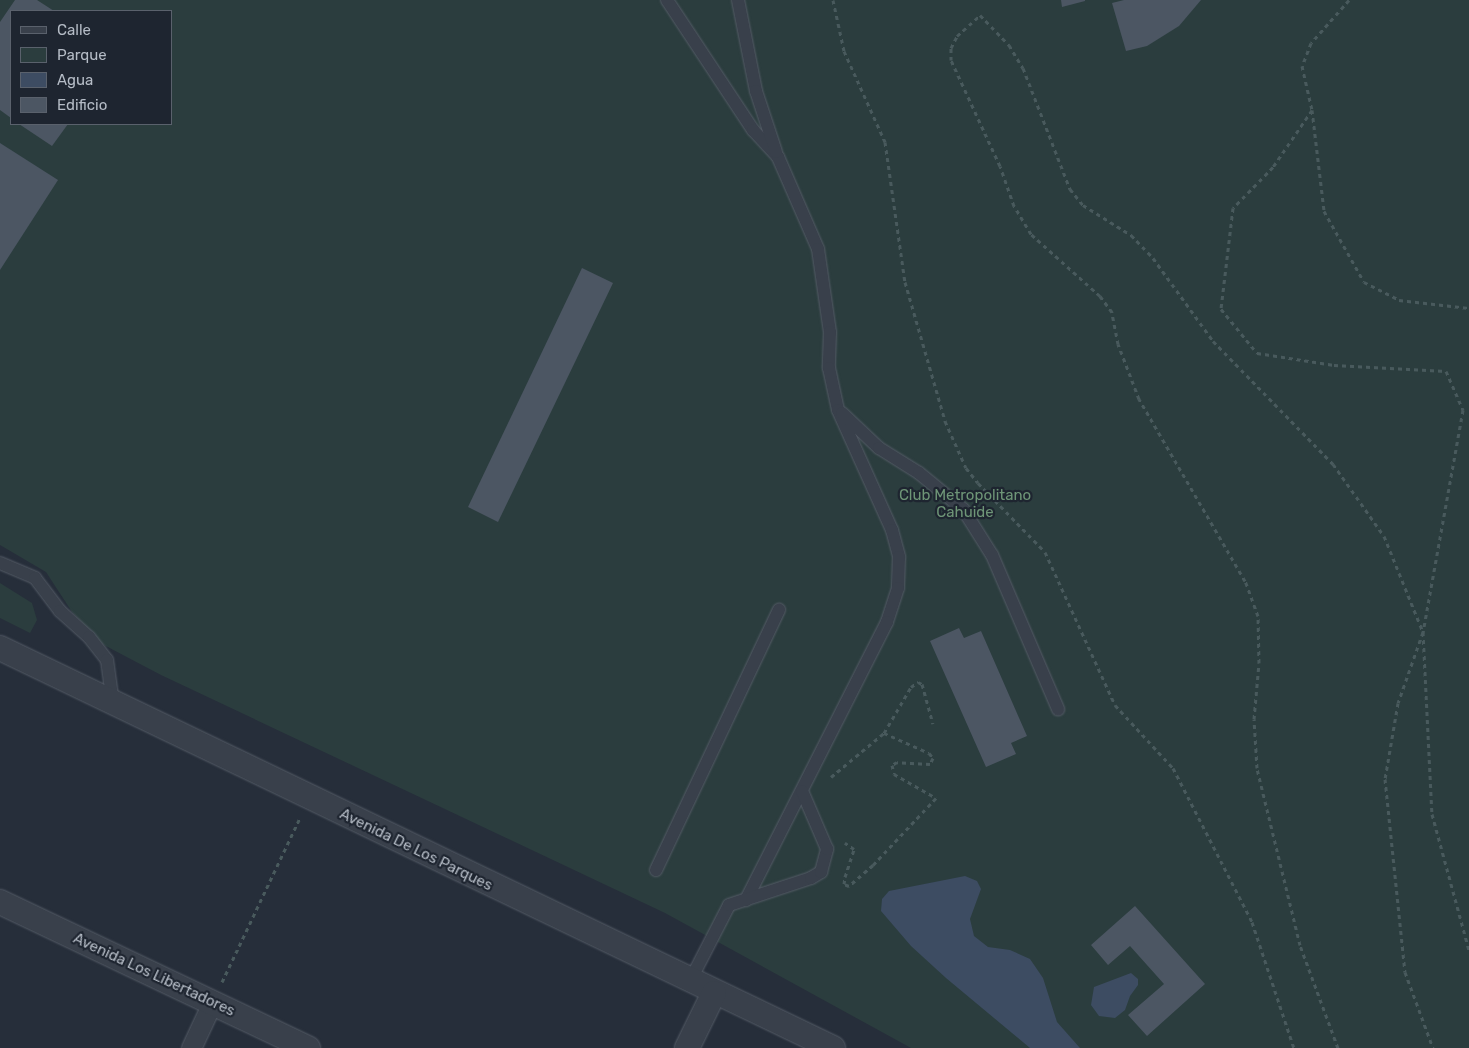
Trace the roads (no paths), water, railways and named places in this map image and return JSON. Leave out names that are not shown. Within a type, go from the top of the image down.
[{"type":"street","name":"Avenida De Los Parques","points":[[0,648],[309,799],[833,1048]]},
{"type":"street","name":"Avenida Los Libertadores","points":[[0,902],[308,1048]]},
{"type":"street","points":[[687,1048],[714,993]]},
{"type":"street","points":[[191,1048],[212,1002]]},
{"type":"lane","points":[[667,0],[753,130],[778,157]]},
{"type":"lane","points":[[738,0],[756,90],[778,157],[818,249],[830,332],[829,368],[838,410],[892,530],[900,557],[898,588],[887,622],[803,796],[746,900]]},
{"type":"lane","points":[[838,410],[880,448],[919,473],[963,510],[992,555],[1058,709]]},
{"type":"lane","points":[[0,563],[34,578],[60,611],[89,637],[107,660],[113,703]]},
{"type":"lane","points":[[656,870],[779,610]]},
{"type":"lane","points":[[690,981],[729,905],[811,878],[821,872],[826,861],[824,838],[803,796]]},
{"type":"water","points":[[965,876],[977,881],[981,889],[970,919],[974,936],[988,947],[1010,950],[1030,959],[1043,978],[1057,1022],[1080,1048],[1030,1048],[946,978],[911,946],[881,911],[882,899],[889,891]]},
{"type":"water","points":[[1131,973],[1138,979],[1138,985],[1130,996],[1125,1010],[1115,1018],[1099,1016],[1091,1005],[1094,987]]},
{"type":"park label","name":"Club Metropolitano Cahuide","points":[[965,504]]}]
